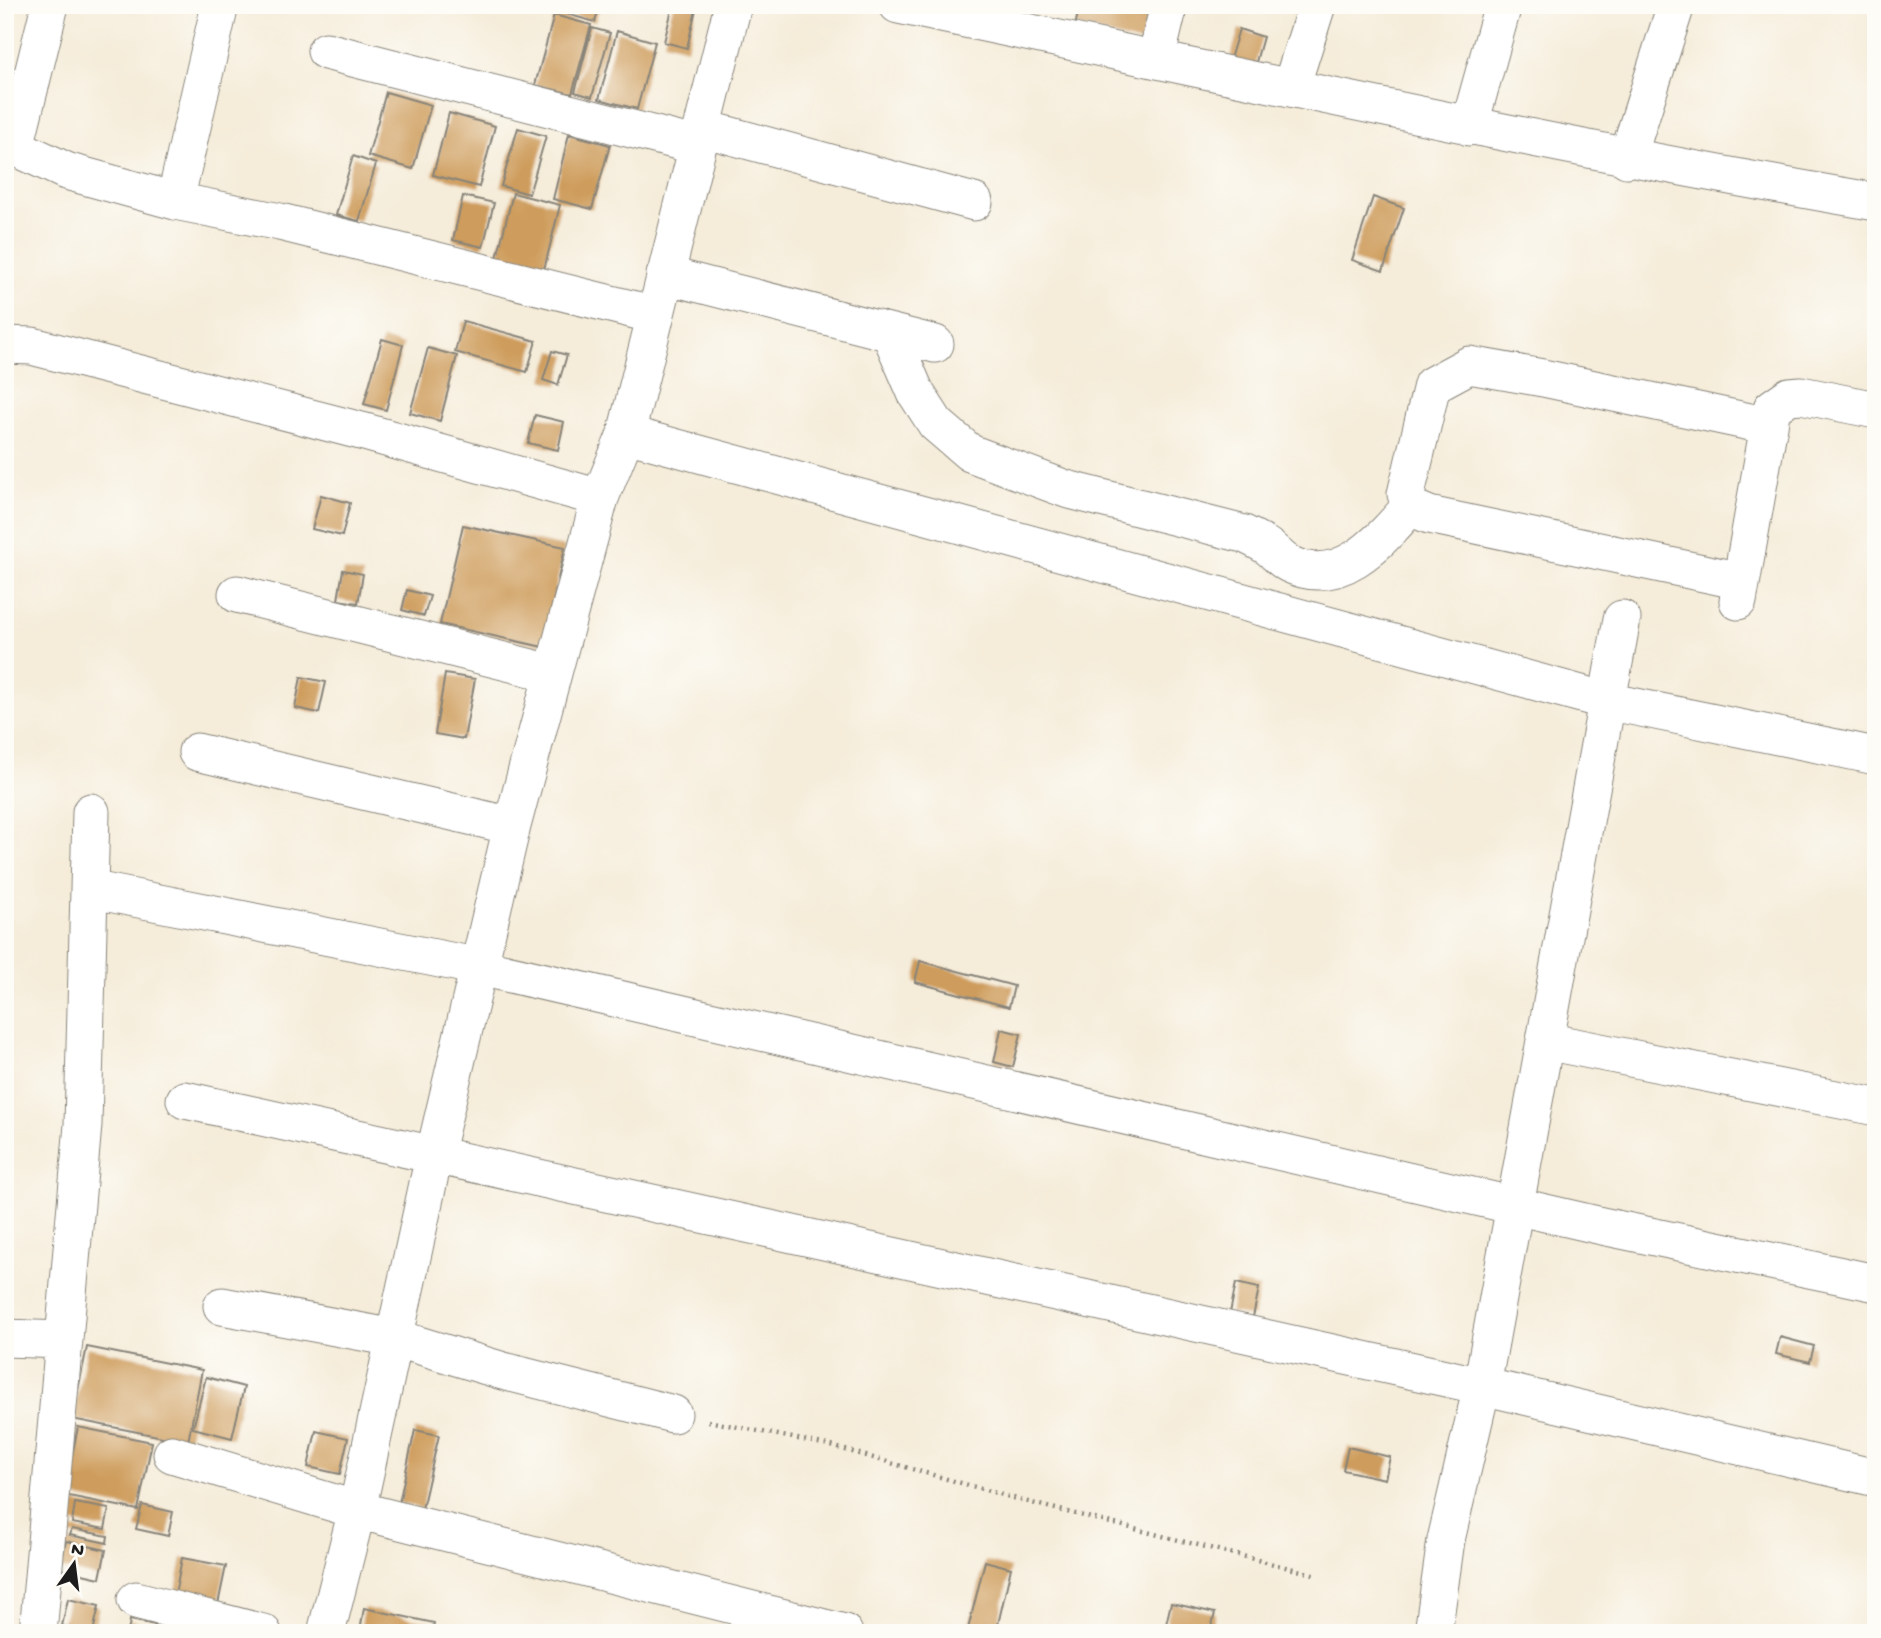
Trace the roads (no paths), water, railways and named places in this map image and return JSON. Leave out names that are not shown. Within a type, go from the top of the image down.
[{"type":"street","points":[[50,5],[15,147],[66,171],[175,201],[280,222],[656,315]]},
{"type":"street","points":[[175,201],[220,5]]},
{"type":"street","points":[[326,1633],[357,1510],[434,1156],[512,826],[600,498],[626,434],[733,5]]},
{"type":"street","points":[[898,5],[982,14],[1156,59],[1469,127],[1628,159],[1876,202]]},
{"type":"street","points":[[1156,59],[1169,5]]},
{"type":"street","points":[[1291,88],[1317,5]]},
{"type":"street","points":[[1469,127],[1503,5]]},
{"type":"street","points":[[1628,159],[1676,5]]},
{"type":"street","points":[[326,51],[974,202]]},
{"type":"street","points":[[665,275],[935,344]]},
{"type":"street","points":[[890,333],[916,393],[936,424],[970,453],[1066,489],[1244,534],[1266,545],[1289,564],[1317,572],[1348,565],[1380,542],[1410,507]]},
{"type":"street","points":[[5,345],[32,346],[365,432],[600,498]]},
{"type":"street","points":[[1410,507],[1406,494],[1432,385],[1469,365],[1769,426]]},
{"type":"street","points":[[1410,507],[1429,515],[1740,591],[1772,408],[1789,396],[1801,395],[1876,410]]},
{"type":"street","points":[[626,434],[1607,701],[1876,756]]},
{"type":"street","points":[[237,594],[551,673]]},
{"type":"street","points":[[1433,1633],[1446,1540],[1482,1386],[1622,619]]},
{"type":"street","points":[[197,752],[512,826]]},
{"type":"street","points":[[38,1633],[83,1125],[91,812]]},
{"type":"street","points":[[89,889],[480,967],[1514,1206],[1876,1283]]},
{"type":"street","points":[[1545,1041],[1876,1107]]},
{"type":"street","points":[[185,1100],[1482,1386],[1876,1478]]},
{"type":"street","points":[[222,1306],[395,1338],[503,1371],[673,1414]]},
{"type":"street","points":[[5,1338],[64,1340]]},
{"type":"street","points":[[172,1454],[357,1510],[844,1633]]},
{"type":"street","points":[[136,1600],[263,1633]]}]
